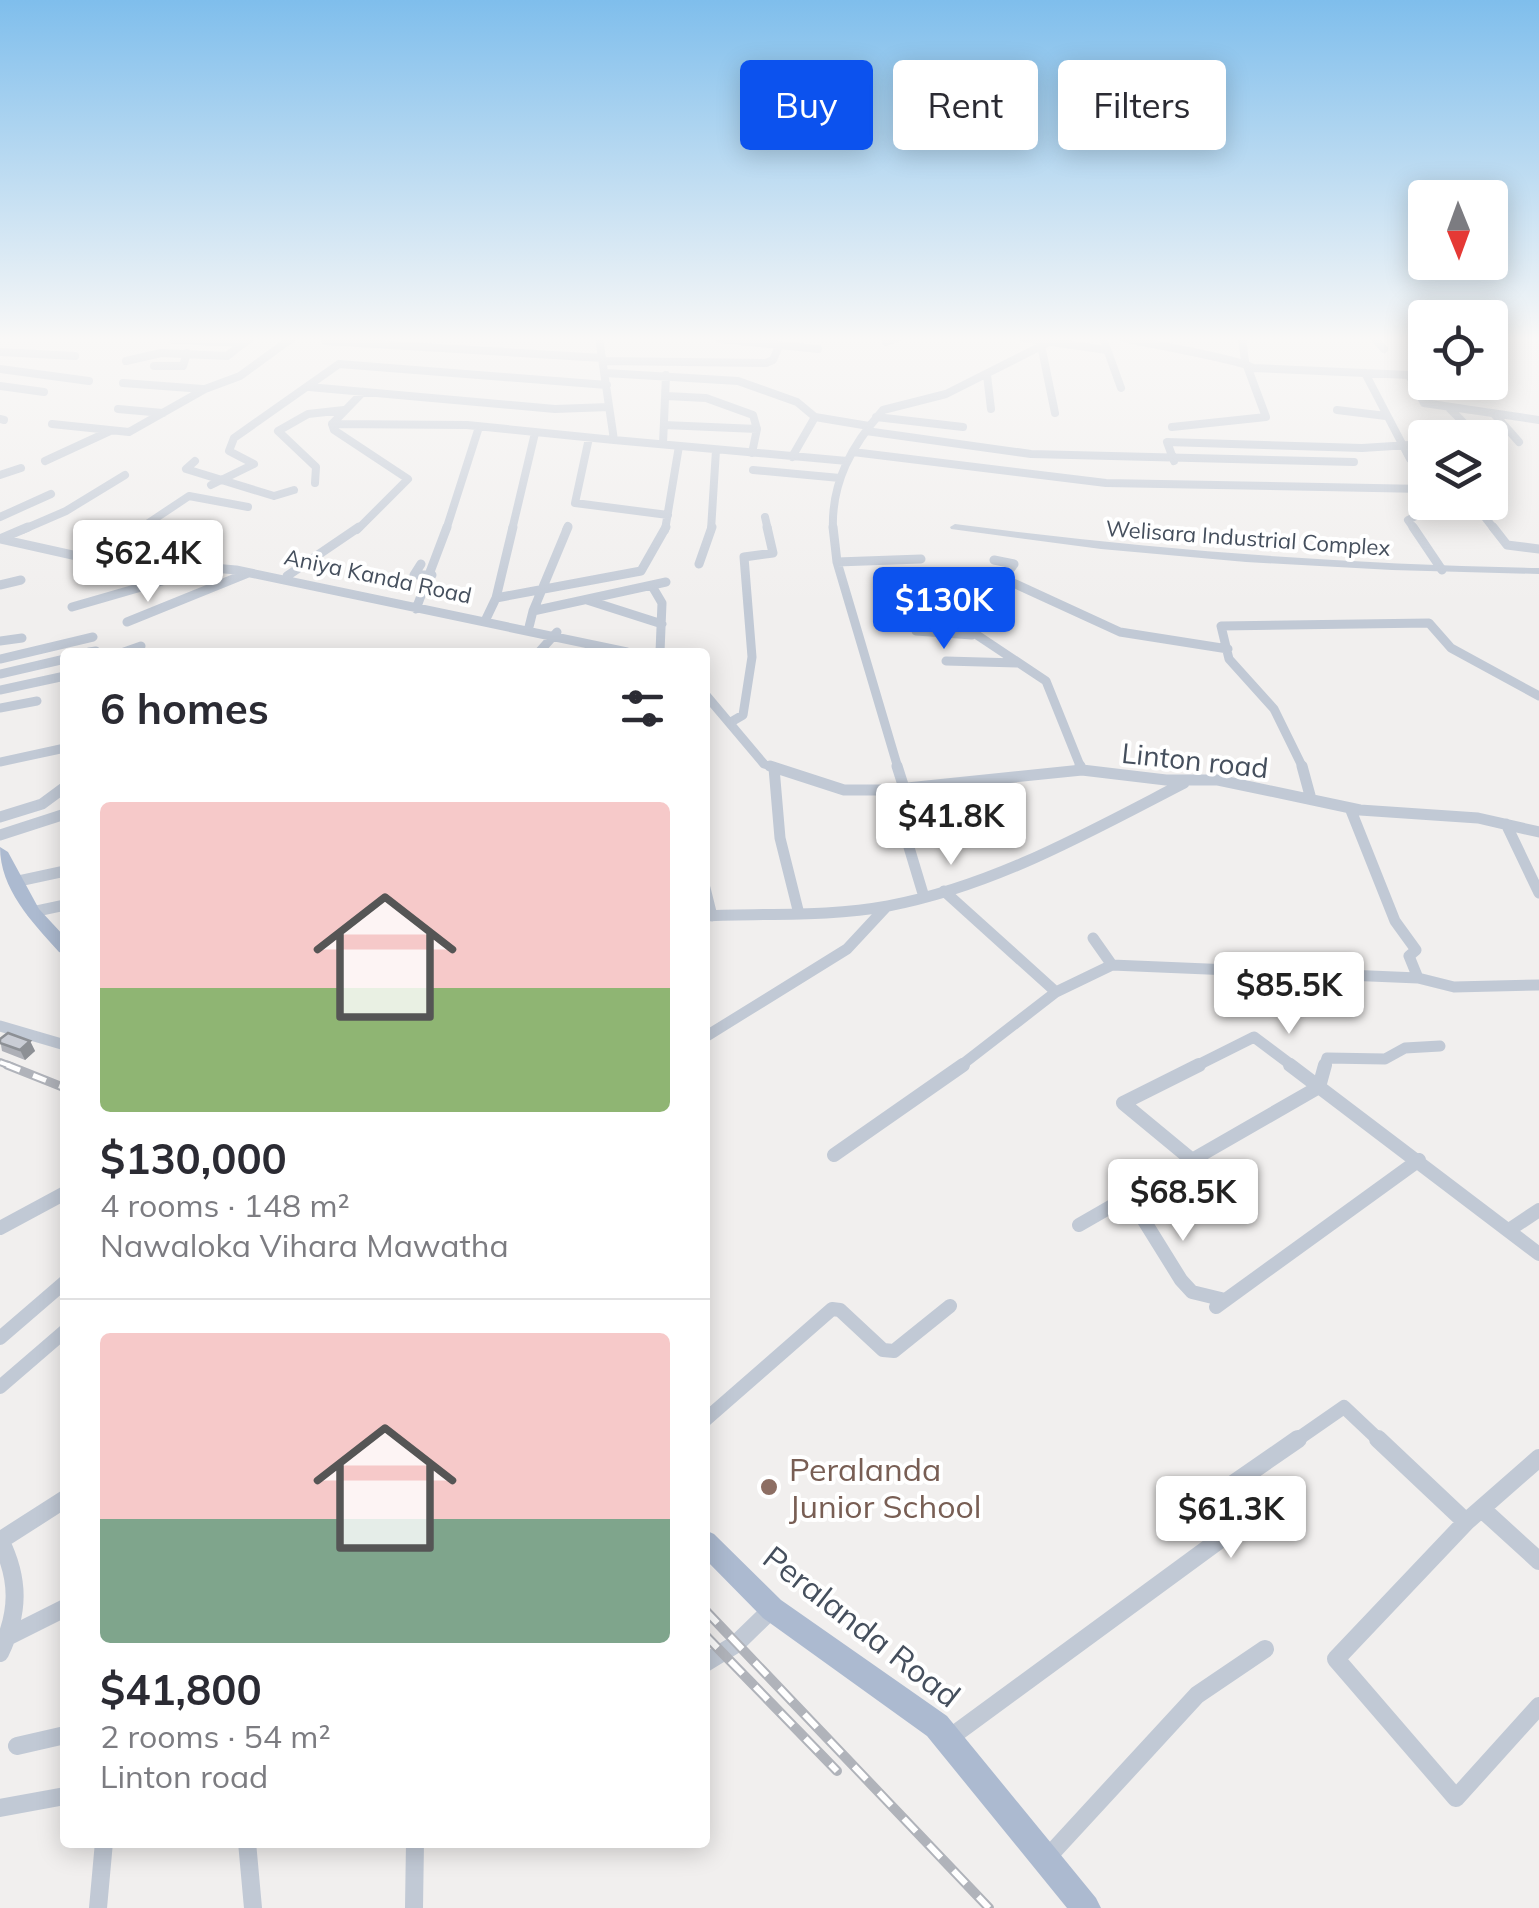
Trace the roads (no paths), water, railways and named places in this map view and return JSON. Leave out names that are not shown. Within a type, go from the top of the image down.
[{"type":"main road","points":[[0,852],[32,912],[60,940]]},
{"type":"main road","name":"Peralanda Road","points":[[710,1547],[772,1609],[906,1700],[948,1739],[1086,1908]]},
{"type":"street","points":[[78,427],[129,432],[139,427]]},
{"type":"street","points":[[211,486],[254,464],[230,451],[247,427]]},
{"type":"street","points":[[285,427],[278,431],[316,468],[315,483]]},
{"type":"street","points":[[288,576],[346,540],[408,479],[374,460],[336,427]]},
{"type":"street","points":[[479,427],[752,453],[850,456],[1106,483],[1408,488]]},
{"type":"street","points":[[416,609],[432,575],[479,427]]},
{"type":"street","points":[[612,427],[614,440]]},
{"type":"street","points":[[664,427],[664,444]]},
{"type":"street","points":[[727,427],[757,428],[752,453]]},
{"type":"street","points":[[792,456],[809,427]]},
{"type":"street","points":[[863,427],[1031,454],[1174,461],[1354,462]]},
{"type":"street","points":[[1392,427],[1408,456]]},
{"type":"street","points":[[1505,427],[1519,442]]},
{"type":"street","points":[[710,699],[764,764],[844,790],[904,788],[829,525],[840,478],[868,428]]},
{"type":"street","points":[[45,461],[111,431]]},
{"type":"street","points":[[486,619],[496,598],[536,432]]},
{"type":"street","points":[[588,438],[575,504],[668,515]]},
{"type":"street","points":[[1174,461],[1168,442],[1274,442],[1362,448],[1408,445]]},
{"type":"street","points":[[496,598],[641,571],[665,532],[679,446]]},
{"type":"street","points":[[699,564],[712,527],[716,450]]},
{"type":"street","points":[[196,461],[185,468],[274,496],[294,490]]},
{"type":"street","points":[[1312,462],[1330,485]]},
{"type":"street","points":[[0,474],[22,468]]},
{"type":"street","points":[[752,470],[840,478]]},
{"type":"street","points":[[0,539],[66,511],[125,474]]},
{"type":"street","points":[[0,517],[51,494]]},
{"type":"street","points":[[109,556],[151,520],[189,496],[248,507]]},
{"type":"street","points":[[731,722],[743,715],[746,707],[750,657],[744,557],[773,553],[765,517]]},
{"type":"street","points":[[1408,520],[1442,570]]},
{"type":"street","points":[[1487,520],[1506,545],[1539,549]]},
{"type":"street","points":[[528,626],[538,590],[568,526]]},
{"type":"street","name":"Welisara Industrial Complex","points":[[955,527],[1105,548],[1442,570],[1539,571]]},
{"type":"street","name":"Aniya Kanda Road","points":[[0,539],[40,553],[109,556],[288,576],[416,609],[528,626],[614,648]]},
{"type":"street","points":[[837,562],[920,559]]},
{"type":"street","points":[[994,560],[1014,564],[1006,575],[1009,581],[1108,628],[1228,650]]},
{"type":"street","points":[[421,564],[414,575],[432,575]]},
{"type":"street","points":[[72,607],[214,566]]},
{"type":"street","points":[[126,622],[252,571]]},
{"type":"street","points":[[0,585],[22,580]]},
{"type":"street","points":[[533,611],[666,582]]},
{"type":"street","points":[[652,586],[662,604],[660,648]]},
{"type":"street","points":[[587,600],[662,624]]},
{"type":"street","points":[[929,603],[1046,681],[1082,770]]},
{"type":"street","points":[[1311,798],[1293,740],[1264,695],[1230,665],[1220,630],[1232,624],[1429,623],[1451,648],[1539,696]]},
{"type":"street","points":[[543,648],[557,632]]},
{"type":"street","points":[[916,632],[974,635]]},
{"type":"street","points":[[0,659],[94,637]]},
{"type":"street","points":[[0,641],[22,638]]},
{"type":"street","points":[[584,648],[590,641]]},
{"type":"street","points":[[135,648],[141,646]]},
{"type":"street","points":[[0,674],[60,661]]},
{"type":"street","points":[[946,661],[1017,663]]},
{"type":"street","points":[[0,690],[60,677]]},
{"type":"street","points":[[0,708],[37,701]]},
{"type":"street","points":[[0,762],[60,749]]},
{"type":"street","points":[[774,768],[780,838],[799,914]]},
{"type":"street","name":"Linton road","points":[[904,788],[1082,770],[1218,780],[1350,808],[1506,824],[1539,832]]},
{"type":"street","points":[[710,916],[799,914],[887,906],[944,891],[1050,852],[1188,780]]},
{"type":"street","points":[[0,817],[42,804],[60,790]]},
{"type":"street","points":[[1350,808],[1395,921],[1416,950],[1409,956],[1418,978]]},
{"type":"street","points":[[0,835],[60,816]]},
{"type":"street","points":[[1506,824],[1539,893]]},
{"type":"street","points":[[908,844],[924,896]]},
{"type":"street","points":[[14,882],[60,872]]},
{"type":"street","points":[[944,891],[1056,992]]},
{"type":"street","points":[[32,912],[60,906]]},
{"type":"street","points":[[710,1033],[847,949],[887,906]]},
{"type":"street","points":[[1094,938],[1112,965]]},
{"type":"street","points":[[834,1155],[944,1079],[1056,992],[1112,965],[1418,978],[1454,988],[1539,986]]},
{"type":"street","points":[[0,1026],[60,1043]]},
{"type":"street","points":[[1192,1160],[1123,1103],[1254,1037],[1539,1254]]},
{"type":"street","points":[[1079,1225],[1319,1086],[1328,1058],[1384,1059],[1406,1048],[1440,1046]]},
{"type":"street","points":[[1142,1189],[1140,1214],[1181,1280],[1192,1292],[1220,1303],[1419,1160]]},
{"type":"street","points":[[0,1228],[60,1197]]},
{"type":"street","points":[[1509,1230],[1539,1210]]},
{"type":"street","points":[[0,1338],[60,1286]]},
{"type":"street","points":[[710,1416],[832,1309],[840,1310],[883,1350],[894,1351],[950,1306]]},
{"type":"street","points":[[0,1388],[60,1335]]},
{"type":"street","points":[[948,1739],[1233,1530],[1223,1492],[1344,1407],[1466,1522]]},
{"type":"street","points":[[1539,1458],[1466,1522],[1336,1659],[1456,1798],[1539,1706]]},
{"type":"street","points":[[0,1653],[17,1606],[17,1572],[0,1540],[60,1502]]},
{"type":"street","points":[[1483,1510],[1539,1561]]},
{"type":"street","points":[[710,1660],[736,1644],[772,1609]]},
{"type":"street","points":[[9,1636],[60,1610]]},
{"type":"street","points":[[1045,1861],[1197,1695],[1266,1648]]},
{"type":"street","points":[[16,1746],[60,1736]]},
{"type":"street","points":[[0,1808],[60,1797]]},
{"type":"street","points":[[98,1908],[103,1848]]},
{"type":"street","points":[[248,1848],[253,1908]]},
{"type":"street","points":[[414,1908],[415,1848]]},
{"type":"railway","points":[[0,1062],[13,1067]]},
{"type":"railway","points":[[7,1065],[60,1086]]},
{"type":"railway","points":[[710,1615],[989,1908]]},
{"type":"railway","points":[[710,1640],[837,1771]]},
{"type":"place","name":"Peralanda Junior School","points":[[769,1487]]}]
